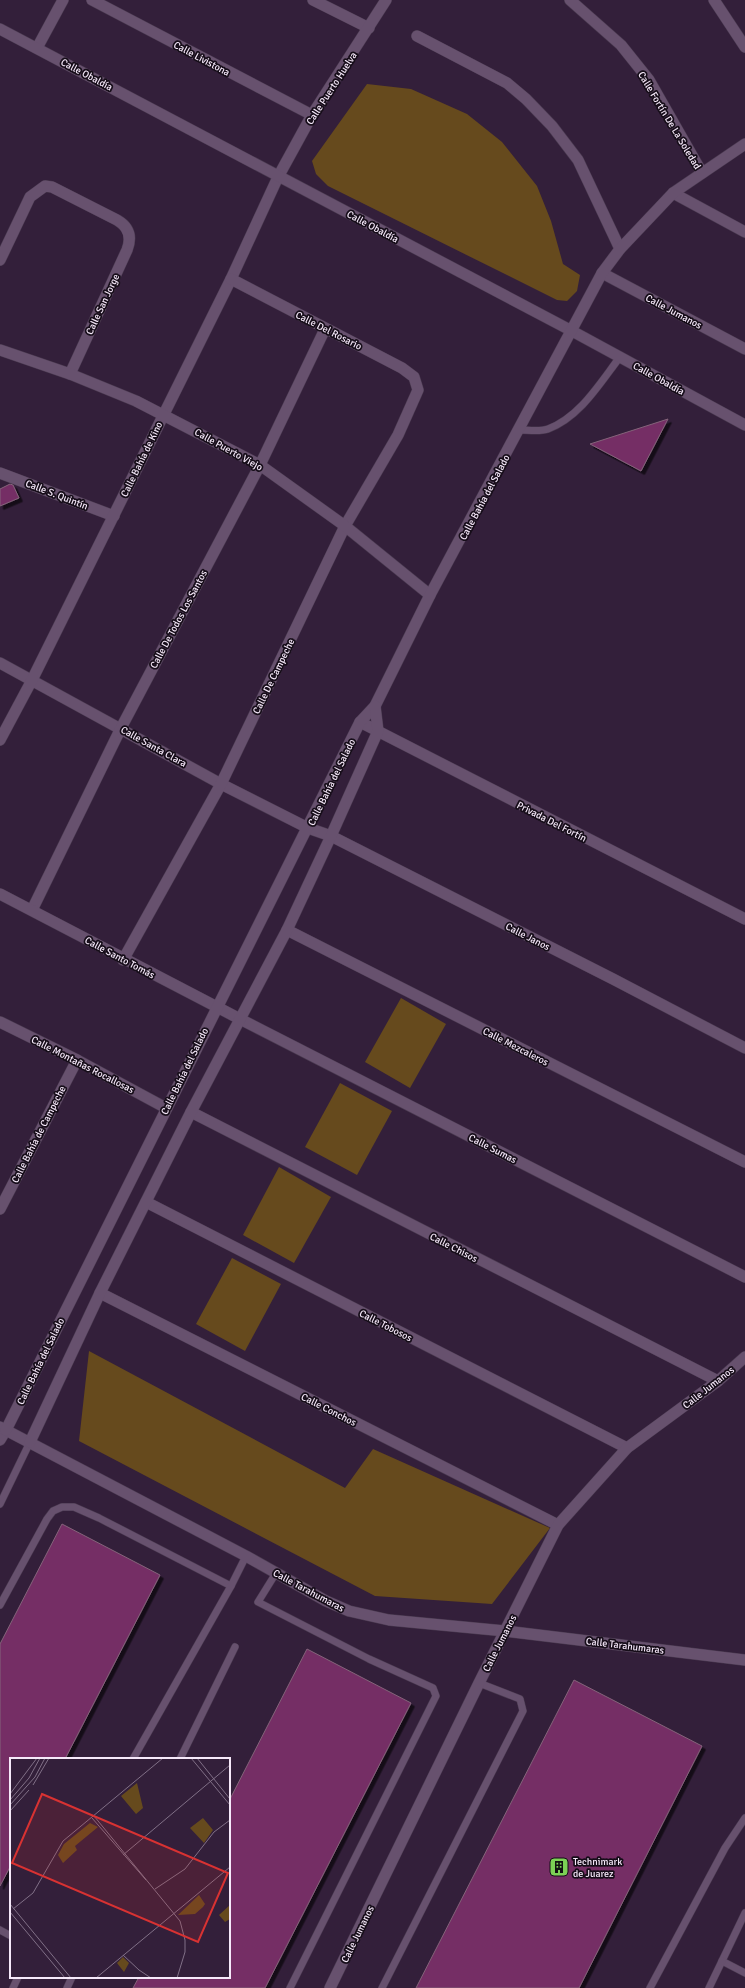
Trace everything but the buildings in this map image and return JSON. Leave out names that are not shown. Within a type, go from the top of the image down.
[{"type":"street","points":[[37,48],[62,0]]},
{"type":"street","name":"Calle Livistona","points":[[92,0],[312,115]]},
{"type":"street","points":[[313,0],[369,28]]},
{"type":"street","name":"Calle Puerto Huelva","points":[[278,177],[312,115],[386,0]]},
{"type":"street","name":"Calle Fortín De La Soledad","points":[[570,0],[621,45],[649,80],[702,173]]},
{"type":"street","points":[[714,0],[745,47]]},
{"type":"street","name":"Calle Obaldía","points":[[0,29],[572,331],[745,425]]},
{"type":"street","points":[[417,36],[507,83],[526,99],[552,126],[578,160],[620,249]]},
{"type":"street","name":"Calle Fortín De La Soledad","points":[[572,331],[602,273],[620,249],[673,194],[745,144]]},
{"type":"street","name":"Calle Bahía de Kino","points":[[0,740],[32,680],[114,516],[163,414],[231,279],[278,177]]},
{"type":"street","name":"Calle San Jorge","points":[[0,260],[30,197],[46,186],[52,187],[117,220],[124,224],[130,232],[130,242],[127,250],[70,374]]},
{"type":"street","points":[[673,194],[745,232]]},
{"type":"street","name":"Calle Jumanos","points":[[602,273],[745,349]]},
{"type":"street","name":"Calle Del Rosario","points":[[231,279],[410,373],[417,382],[418,390]]},
{"type":"street","name":"Calle De Todos Los Santos","points":[[32,910],[121,728],[260,464],[325,329]]},
{"type":"street","name":"Calle Bahía del Salado","points":[[0,1440],[3,1428],[166,1108],[216,1006],[308,828],[360,722],[375,706],[430,595],[572,331]]},
{"type":"street","name":"Calle Puerto Viejo","points":[[0,350],[104,387],[163,414],[260,464],[345,526],[430,595]]},
{"type":"street","name":"Calle De Campeche","points":[[124,960],[221,784],[345,526],[398,435],[418,390]]},
{"type":"street","name":"Calle S. Quintín","points":[[0,473],[114,516]]},
{"type":"street","name":"Calle Santa Clara","points":[[0,663],[221,784],[308,828]]},
{"type":"street","points":[[375,706],[378,731]]},
{"type":"street","name":"Privada Del Fortín","points":[[360,722],[745,919]]},
{"type":"street","name":"Calle Bahía del Salado","points":[[30,1442],[100,1294],[191,1112],[287,930],[378,731]]},
{"type":"street","name":"Calle Janos","points":[[308,828],[331,836],[613,979],[745,1048]]},
{"type":"street","name":"Calle Santo Tomás","points":[[0,894],[124,960],[240,1019]]},
{"type":"street","name":"Calle Mezcaleros","points":[[287,930],[745,1162]]},
{"type":"street","name":"Calle Sumas","points":[[240,1019],[745,1277]]},
{"type":"street","name":"Calle Montañas Rocallosas","points":[[0,1022],[77,1060],[166,1108]]},
{"type":"street","name":"Calle Bahía de Campeche","points":[[0,1209],[77,1060]]},
{"type":"street","name":"Calle Chisos","points":[[191,1112],[718,1381]]},
{"type":"street","name":"Calle Tobosos","points":[[146,1202],[626,1448]]},
{"type":"street","name":"Calle Conchos","points":[[100,1294],[558,1525]]},
{"type":"street","name":"Calle Jumanos","points":[[330,1988],[558,1525],[626,1448],[718,1381],[745,1357]]},
{"type":"street","name":"Calle Tarahumaras","points":[[3,1428],[246,1556],[326,1601],[349,1611],[389,1620],[505,1631],[745,1660]]},
{"type":"lane","points":[[520,430],[547,430],[570,417],[592,394],[620,357]]},
{"type":"lane","points":[[0,1504],[30,1442]]},
{"type":"lane","points":[[0,1605],[47,1519],[53,1511],[62,1507],[74,1507],[99,1518],[231,1586]]},
{"type":"lane","points":[[134,1758],[231,1586],[246,1556]]},
{"type":"lane","points":[[276,1573],[258,1602],[369,1659],[433,1688],[436,1696],[290,1988]]},
{"type":"lane","points":[[180,1758],[236,1647]]},
{"type":"lane","points":[[382,1988],[523,1711],[520,1699],[479,1683]]},
{"type":"lane","points":[[650,1988],[725,1848],[745,1818]]},
{"type":"lane","points":[[709,1988],[745,1913]]},
{"type":"lane","points":[[0,1930],[10,1935]]},
{"type":"lane","points":[[722,1961],[745,1973]]},
{"type":"lane","points":[[13,1988],[18,1978]]},
{"type":"lane","points":[[67,1988],[72,1978]]},
{"type":"shaded area","points":[[367,84],[411,89],[467,114],[502,142],[537,186],[551,221],[563,264],[580,275],[577,291],[567,301],[557,300],[328,186],[316,174],[312,161]]},
{"type":"shaded area","points":[[401,998],[446,1024],[410,1088],[365,1062]]},
{"type":"shaded area","points":[[340,1083],[392,1111],[357,1175],[305,1147]]},
{"type":"shaded area","points":[[279,1167],[331,1197],[294,1263],[243,1235]]},
{"type":"shaded area","points":[[232,1258],[281,1284],[245,1351],[196,1324]]},
{"type":"shaded area","points":[[89,1351],[345,1488],[373,1449],[550,1528],[492,1604],[375,1596],[79,1441]]},
{"type":"place","name":"Technimark de Juarez","points":[[559,1867]]}]
